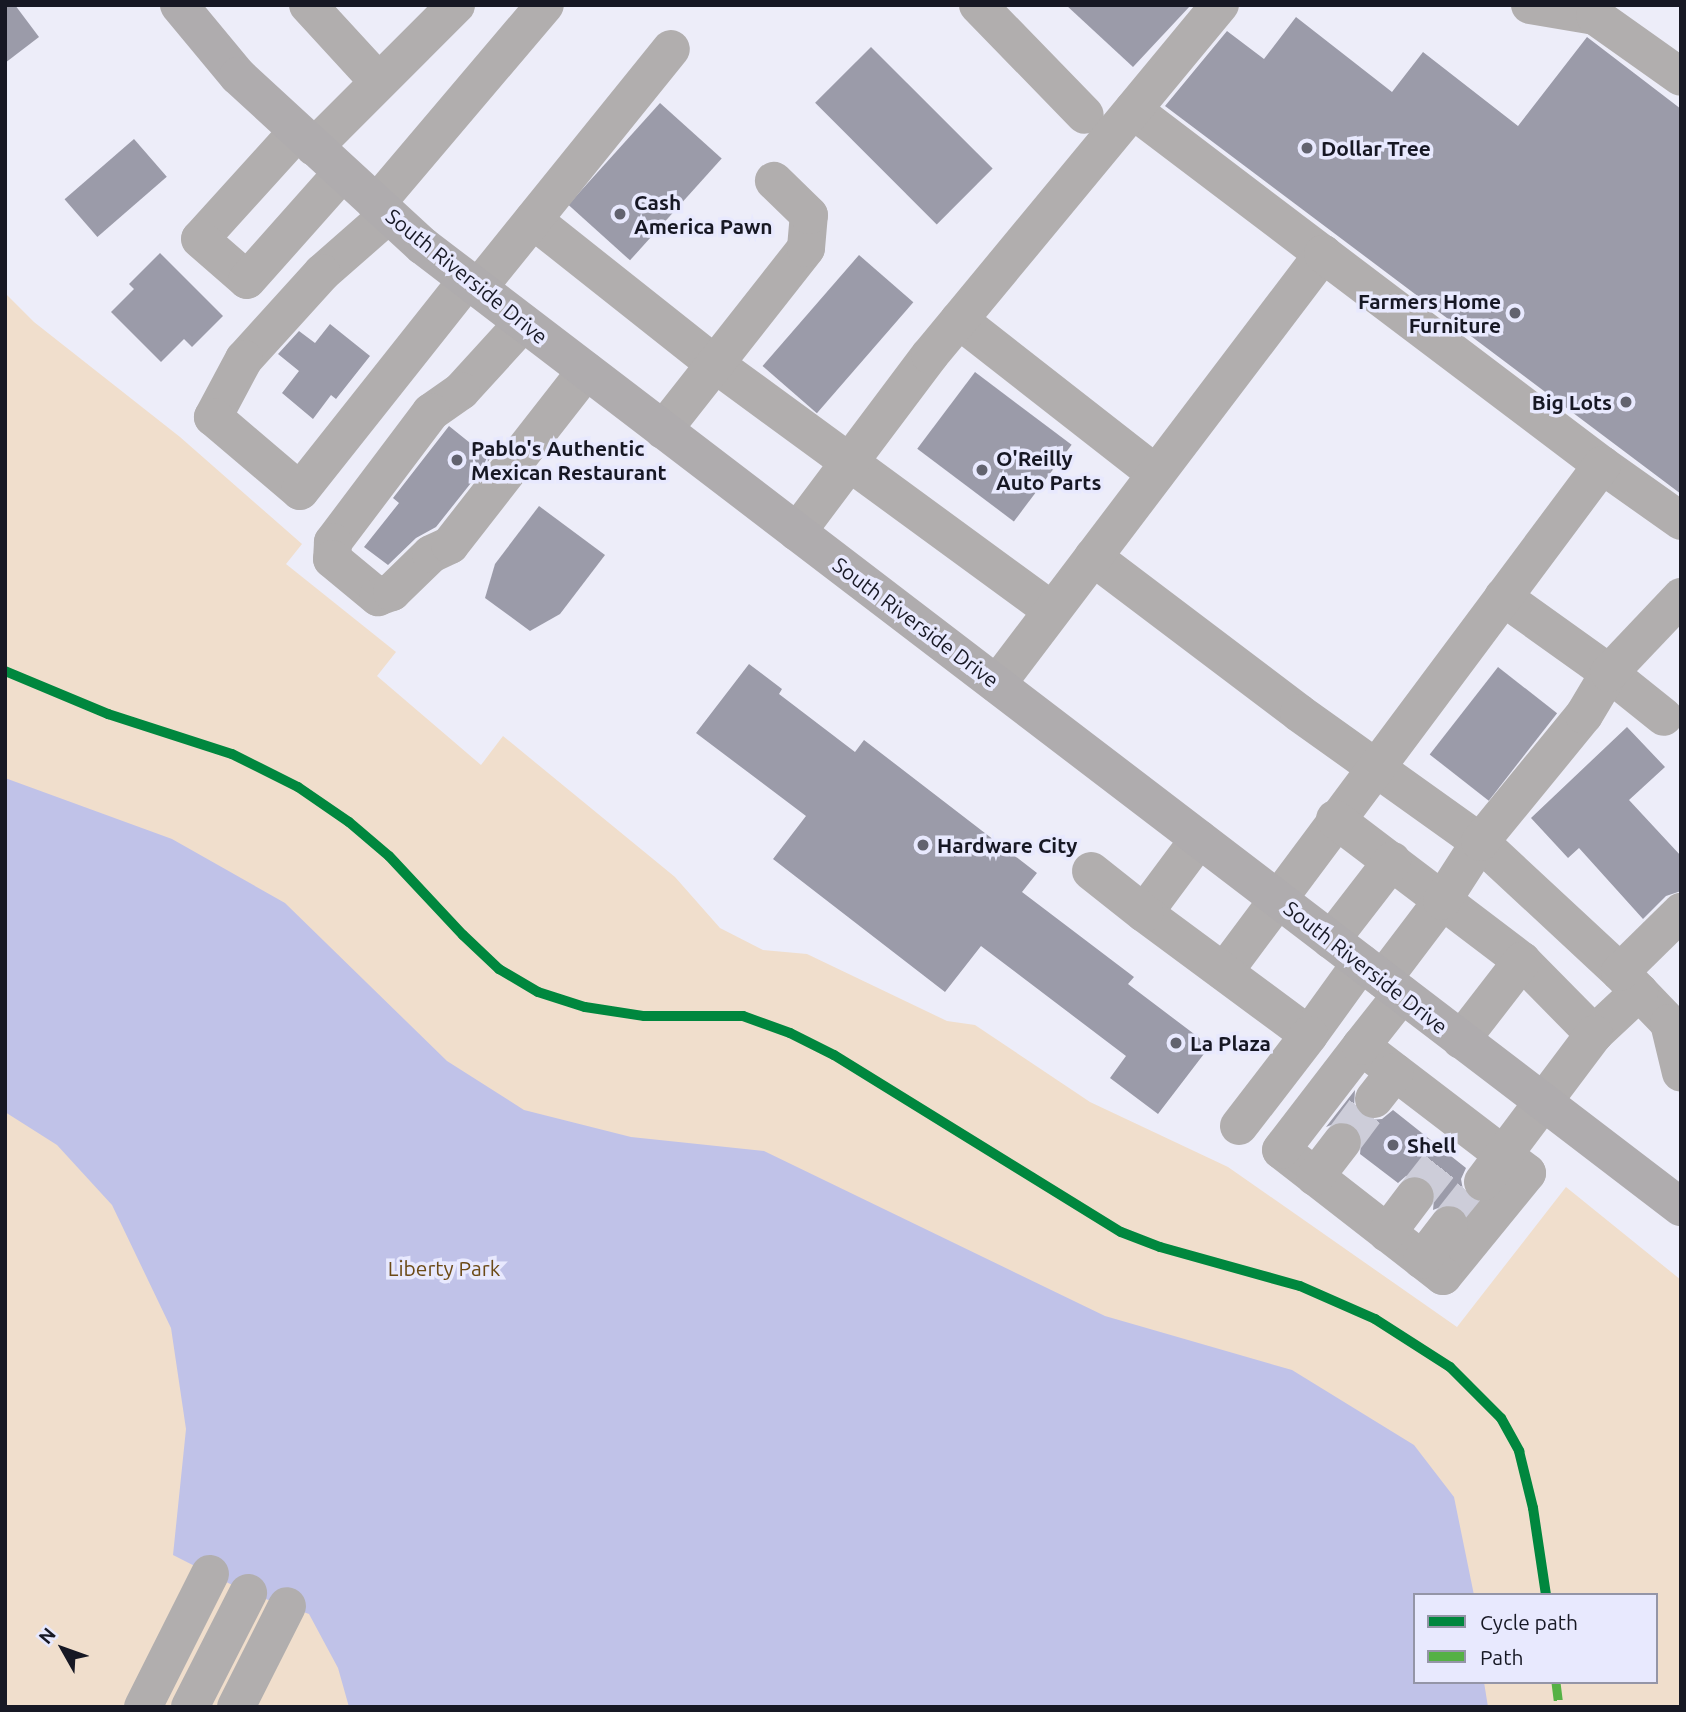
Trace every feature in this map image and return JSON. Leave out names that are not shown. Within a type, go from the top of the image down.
[{"type":"highway","name":"South Riverside Drive","points":[[184,7],[238,76],[382,209],[472,284],[1679,1204]]},
{"type":"lane","points":[[308,5],[377,80]]},
{"type":"lane","points":[[342,173],[247,280],[200,239],[305,140],[377,80],[456,5]]},
{"type":"lane","points":[[545,5],[382,209],[244,359],[213,417],[300,491],[472,284],[533,220],[670,49]]},
{"type":"lane","points":[[978,5],[1085,115]]},
{"type":"lane","points":[[797,532],[959,320],[1220,5]]},
{"type":"lane","points":[[1531,5],[1595,16],[1681,77]]},
{"type":"lane","points":[[1133,110],[1602,466],[1681,521]]},
{"type":"lane","points":[[663,430],[806,248],[809,215],[774,181]]},
{"type":"lane","points":[[533,220],[715,364],[1051,610]]},
{"type":"lane","points":[[997,684],[1323,254]]},
{"type":"lane","points":[[959,320],[1156,474]]},
{"type":"lane","points":[[523,323],[461,391],[431,412],[333,542],[332,558],[379,597],[392,592],[431,554],[450,545],[586,371]]},
{"type":"lane","points":[[1224,972],[1335,818],[1602,466]]},
{"type":"lane","points":[[1093,557],[1299,713],[1480,842],[1630,982],[1675,1017],[1681,1073]]},
{"type":"lane","points":[[1503,597],[1675,718]]},
{"type":"lane","points":[[1238,1126],[1308,1035],[1382,979],[1442,901],[1480,842],[1584,715],[1609,673],[1681,597]]},
{"type":"lane","points":[[1335,818],[1522,961],[1594,1034]]},
{"type":"lane","points":[[1144,913],[1199,839]]},
{"type":"lane","points":[[1331,940],[1392,861]]},
{"type":"lane","points":[[1091,871],[1308,1035]]},
{"type":"lane","points":[[1493,1168],[1681,912]]},
{"type":"lane","points":[[1461,1040],[1522,961]]},
{"type":"lane","points":[[1361,1046],[1385,1085],[1493,1168],[1527,1172],[1443,1276],[1281,1150],[1361,1046],[1382,979]]},
{"type":"lane","points":[[1315,1177],[1342,1142]]},
{"type":"lane","points":[[1387,1233],[1415,1196]]},
{"type":"lane","points":[[1422,1260],[1449,1225]]},
{"type":"lane","points":[[143,1707],[211,1574]]},
{"type":"lane","points":[[190,1707],[248,1593]]},
{"type":"lane","points":[[236,1707],[287,1606]]},
{"type":"green space","name":"Liberty Park","points":[[5,293],[34,322],[180,437],[302,544],[286,564],[396,652],[377,676],[481,765],[503,736],[675,877],[720,928],[763,950],[807,954],[947,1021],[975,1025],[1090,1102],[1228,1167],[1457,1327],[1566,1187],[1681,1280],[1681,1707],[5,1707]]},
{"type":"water","points":[[5,778],[172,839],[285,903],[447,1061],[524,1110],[631,1137],[764,1151],[1105,1316],[1292,1370],[1414,1445],[1454,1497],[1474,1593],[1413,1593],[1413,1684],[1484,1684],[1488,1707],[349,1707],[338,1668],[309,1614],[248,1593],[173,1555],[186,1429],[171,1328],[112,1205],[57,1145],[5,1112]]},
{"type":"building","points":[[5,5],[15,5],[39,37],[5,63]]},
{"type":"building","points":[[1066,5],[1191,5],[1133,67]]},
{"type":"building","points":[[1296,17],[1392,92],[1423,52],[1518,126],[1587,37],[1681,109],[1681,494],[1165,106],[1227,31],[1264,59]]},
{"type":"building","points":[[871,47],[993,169],[937,224],[815,103]]},
{"type":"building","points":[[660,103],[722,159],[630,260],[568,205]]},
{"type":"building","points":[[134,139],[167,177],[97,237],[65,199]]},
{"type":"building","points":[[160,253],[223,316],[192,347],[184,339],[161,362],[111,312],[134,289],[129,284]]},
{"type":"building","points":[[859,255],[913,302],[817,413],[763,366]]},
{"type":"building","points":[[330,324],[370,356],[336,399],[331,395],[313,419],[282,393],[299,371],[278,354],[299,331],[315,343]]},
{"type":"building","points":[[975,372],[1072,445],[1014,521],[917,449]]},
{"type":"building","points":[[449,426],[490,459],[436,527],[416,538],[388,565],[364,547],[399,503],[393,498]]},
{"type":"building","points":[[539,506],[605,555],[560,614],[530,631],[485,598],[495,564]]},
{"type":"building","points":[[749,664],[782,689],[779,694],[855,752],[864,740],[1037,873],[1022,892],[1134,977],[1128,984],[1210,1046],[1158,1114],[1110,1078],[1126,1056],[981,946],[945,992],[773,859],[806,816],[696,733]]},
{"type":"building","points":[[1498,667],[1557,713],[1489,801],[1430,754]]},
{"type":"building","points":[[1627,727],[1665,767],[1629,800],[1681,856],[1681,891],[1666,896],[1643,919],[1579,848],[1568,858],[1531,818]]},
{"type":"building","points":[[1355,1090],[1354,1107],[1361,1117],[1370,1120],[1382,1119],[1393,1110],[1466,1168],[1461,1179],[1463,1190],[1475,1202],[1466,1213],[1451,1203],[1433,1210],[1435,1188],[1429,1179],[1417,1174],[1406,1176],[1398,1183],[1360,1154],[1362,1134],[1355,1124],[1344,1120],[1326,1127]]},
{"type":"tunnel","points":[[1342,1142],[1374,1099]]},
{"type":"tunnel","points":[[1415,1196],[1448,1154]]},
{"type":"tunnel","points":[[1449,1225],[1483,1182]]},
{"type":"marked path","points":[[1556,1684],[1559,1707]]},
{"type":"cycle path","points":[[5,671],[108,714],[232,754],[298,787],[349,822],[389,856],[499,969],[538,992],[585,1007],[644,1016],[743,1016],[790,1033],[834,1055],[1121,1232],[1160,1247],[1300,1286],[1375,1319],[1450,1367],[1501,1418],[1519,1451],[1533,1508],[1546,1593]]},
{"type":"place","name":"Dollar Tree","points":[[1307,148]]},
{"type":"place","name":"Cash America Pawn","points":[[620,214]]},
{"type":"place","name":"Farmers Home Furniture","points":[[1515,313]]},
{"type":"place","name":"Big Lots","points":[[1626,402]]},
{"type":"place","name":"Pablo's Authentic Mexican Restaurant","points":[[457,460]]},
{"type":"place","name":"O'Reilly Auto Parts","points":[[982,470]]},
{"type":"place","name":"Hardware City","points":[[923,845]]},
{"type":"place","name":"La Plaza","points":[[1176,1043]]},
{"type":"place","name":"Shell","points":[[1393,1145]]}]
